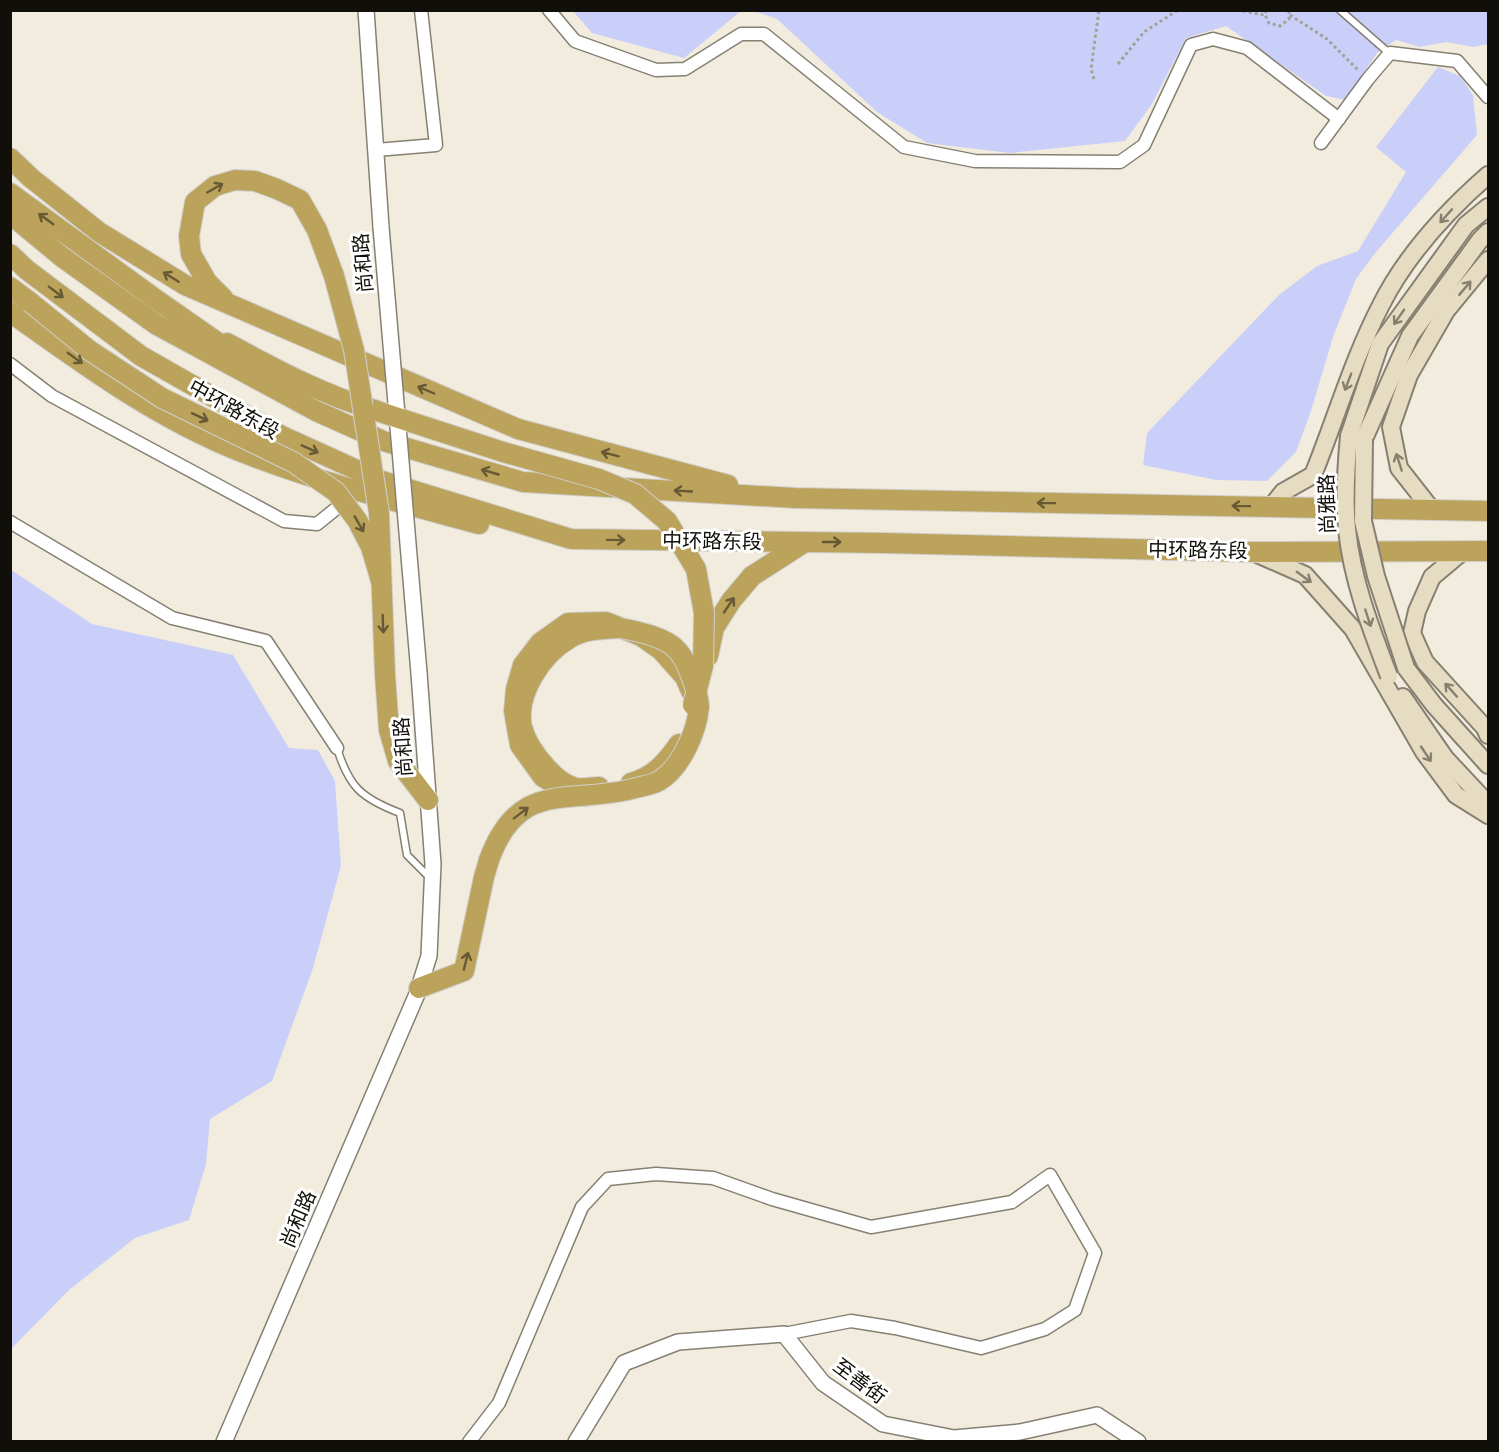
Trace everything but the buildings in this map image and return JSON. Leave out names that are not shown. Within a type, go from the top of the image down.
[{"type":"highway","points":[[10,158],[99,232],[185,285],[231,306],[518,429],[768,496]]},
{"type":"highway","points":[[231,306],[207,282],[192,254],[189,236],[195,202],[215,186],[235,180],[266,185],[300,200],[317,230],[334,276],[354,350],[378,513],[389,730],[398,761],[428,800]]},
{"type":"highway","points":[[10,193],[316,411]]},
{"type":"highway","name":"中环路东段","points":[[10,214],[62,257],[157,325],[316,411],[383,441],[523,482],[768,496],[1488,511]]},
{"type":"highway","name":"中环路东段","points":[[10,254],[27,270],[141,356],[280,435],[379,480],[571,539],[1252,552],[1488,551]]},
{"type":"highway","points":[[10,287],[89,350],[162,398],[293,462],[336,492],[357,520],[371,547],[381,581]]},
{"type":"highway","points":[[10,312],[101,377],[166,416],[238,451],[351,489],[479,524],[571,539]]},
{"type":"highway","points":[[191,324],[266,364],[348,403],[503,452],[599,479],[635,494],[667,521],[696,569],[704,613],[703,666],[693,705],[683,739],[666,762],[648,778],[633,782],[575,788],[555,777],[535,755],[522,727],[525,693],[540,663],[570,638],[592,630],[620,628],[650,634],[678,650],[692,678],[699,705],[690,739],[678,764],[658,781],[620,791],[545,799],[520,812],[498,836],[489,860],[464,970],[419,988]]},
{"type":"highway","points":[[693,705],[692,691],[685,677],[661,650],[641,636],[606,622],[568,623],[540,643],[523,665],[516,689],[514,711],[520,745],[543,777],[563,789],[603,800],[631,798],[654,789],[681,767],[697,740],[707,660],[714,628],[731,601],[752,576],[805,542]]},
{"type":"main road","points":[[1271,507],[1283,492],[1314,475],[1347,382],[1381,304],[1414,253],[1463,197],[1488,175]]},
{"type":"main road","name":"尚雅路","points":[[1488,207],[1466,225],[1380,344],[1346,474],[1347,530],[1358,584],[1389,676],[1445,758],[1488,804]]},
{"type":"main road","name":"尚雅路","points":[[1488,232],[1410,336],[1356,438],[1363,521],[1376,576],[1406,668],[1434,705],[1488,765]]},
{"type":"main road","points":[[1432,510],[1399,468],[1391,427],[1408,375],[1446,311],[1488,260]]},
{"type":"main road","points":[[1463,551],[1432,578],[1417,611],[1412,633],[1425,662],[1485,728],[1488,735]]},
{"type":"main road","points":[[1252,552],[1305,575],[1353,629],[1424,752],[1456,795],[1488,815]]},
{"type":"street","name":"尚和路","points":[[224,1442],[419,988],[429,956],[432,880],[428,800],[381,226],[366,10]]},
{"type":"street","points":[[376,150],[436,145],[421,10]]},
{"type":"street","points":[[549,10],[575,41],[656,70],[685,69],[741,34],[764,34],[904,147],[975,161],[1120,162],[1144,145],[1191,45],[1213,39],[1247,48],[1339,119]]},
{"type":"street","points":[[1321,143],[1390,53],[1457,61],[1488,97]]},
{"type":"street","points":[[10,364],[52,396],[284,521],[317,524],[349,498],[351,489]]},
{"type":"street","points":[[10,522],[172,618],[266,641],[337,748]]},
{"type":"street","points":[[469,1442],[499,1403],[582,1207],[608,1179],[656,1174],[713,1179],[772,1199],[871,1227],[1012,1202],[1050,1176],[1095,1253],[1076,1310],[1045,1329],[981,1348],[895,1328],[851,1321],[784,1334],[678,1342],[624,1362],[576,1442]]},
{"type":"street","name":"至善街","points":[[784,1334],[823,1383],[883,1424],[954,1438],[1020,1432],[1097,1415],[1138,1442]]},
{"type":"lane","points":[[1340,10],[1390,53]]},
{"type":"lane","points":[[337,748],[344,773],[357,789],[378,805],[400,813],[407,855],[432,880]]},
{"type":"path","points":[[1094,79],[1091,69],[1099,10]]},
{"type":"path","points":[[1118,64],[1144,32],[1178,10]]},
{"type":"path","points":[[1237,10],[1265,15],[1272,25],[1280,26],[1287,23],[1290,13],[1327,39],[1368,79]]},
{"type":"path","points":[[1265,15],[1266,10]]},
{"type":"shaded area","points":[[1488,10],[1488,44],[1473,47],[1446,42],[1420,47],[1396,40],[1377,53],[1346,100],[1326,96],[1226,26],[1186,38],[1152,104],[1125,141],[1010,153],[927,143],[877,112],[777,19],[754,11]]},
{"type":"shaded area","points":[[573,11],[741,11],[684,58],[592,33]]},
{"type":"shaded area","points":[[1438,67],[1460,76],[1473,95],[1477,135],[1376,252],[1356,279],[1333,337],[1296,452],[1267,481],[1216,480],[1143,465],[1147,433],[1279,295],[1317,266],[1358,251],[1406,172],[1376,147]]},
{"type":"shaded area","points":[[10,569],[92,624],[233,655],[289,748],[318,750],[335,781],[341,866],[313,968],[272,1081],[210,1119],[206,1164],[189,1220],[135,1238],[69,1290],[11,1349]]}]
